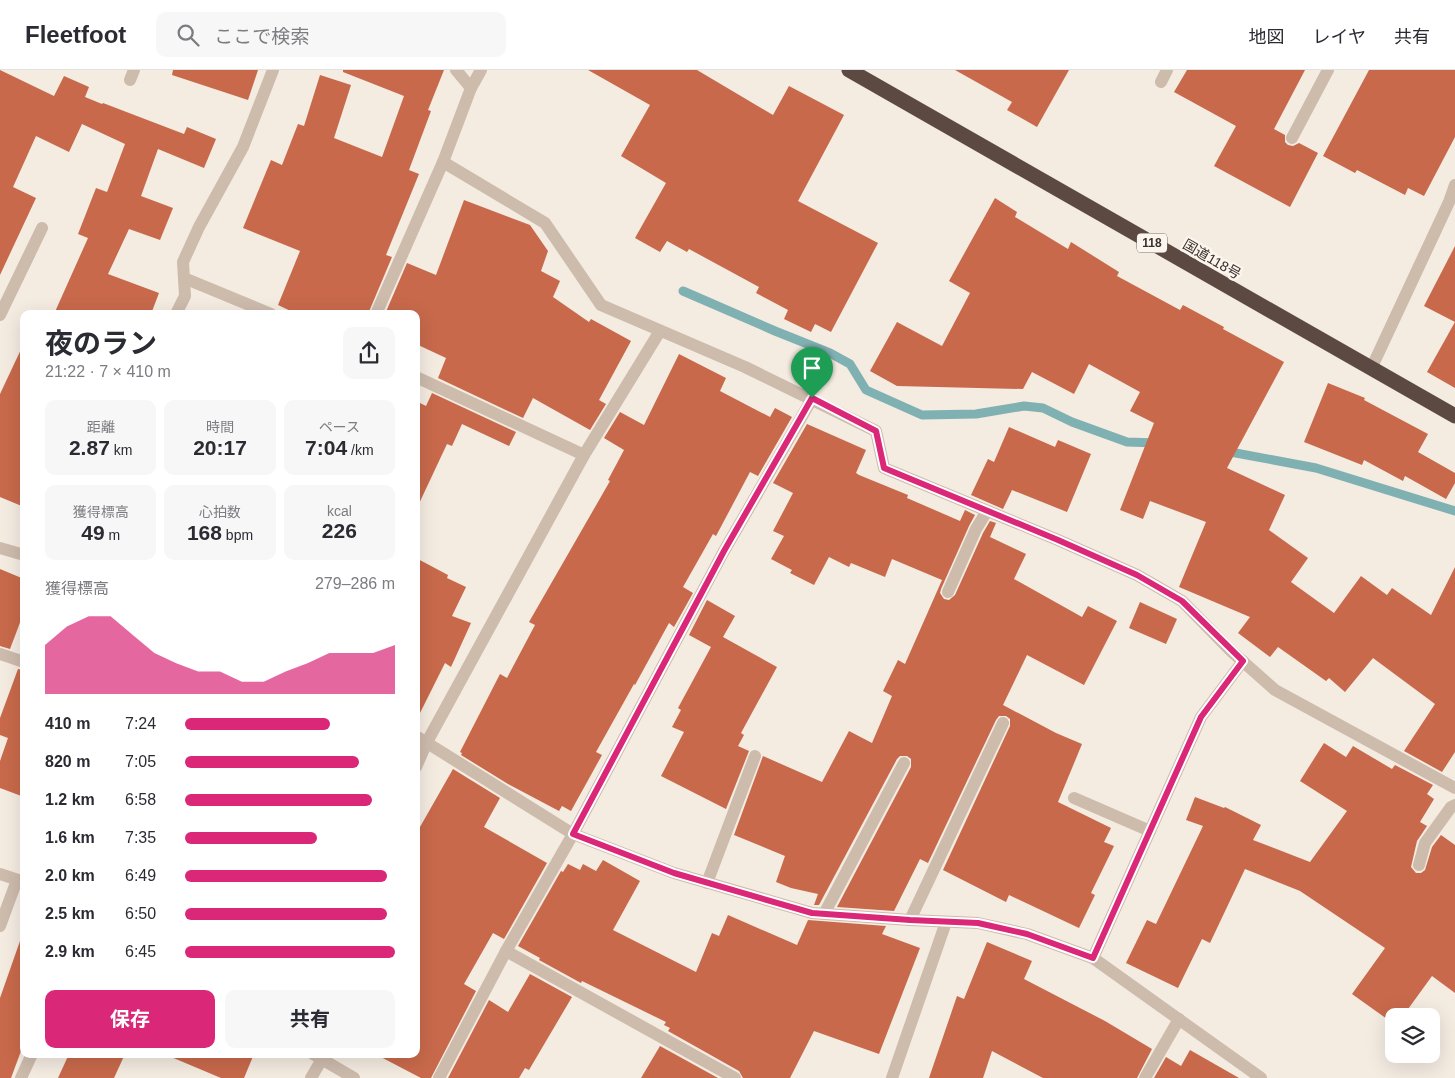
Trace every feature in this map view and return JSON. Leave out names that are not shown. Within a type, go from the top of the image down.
[{"type":"highway","name":"国道118号","points":[[849,70],[1455,416]]},
{"type":"street","points":[[178,310],[185,296],[183,262],[199,227],[243,147],[273,70]]},
{"type":"street","points":[[456,70],[471,88]]},
{"type":"street","points":[[378,310],[443,162],[471,88],[481,70]]},
{"type":"street","points":[[1161,82],[1167,70]]},
{"type":"street","points":[[1292,138],[1328,70]]},
{"type":"street","points":[[443,162],[545,223],[601,305],[745,366],[876,431],[884,468],[1137,575],[1182,601],[1274,690],[1455,788]]},
{"type":"street","points":[[1371,369],[1449,202],[1455,184]]},
{"type":"street","points":[[0,315],[42,228]]},
{"type":"street","points":[[184,278],[261,310]]},
{"type":"street","points":[[660,331],[584,455],[421,739],[573,834],[674,873],[812,913],[978,923],[1027,934],[1093,958],[1261,1078]]},
{"type":"street","points":[[420,379],[584,455]]},
{"type":"street","points":[[439,1078],[506,951],[573,834],[724,551],[812,398]]},
{"type":"street","points":[[948,592],[976,529],[987,511]]},
{"type":"street","points":[[0,548],[20,555]]},
{"type":"street","points":[[0,654],[20,661]]},
{"type":"street","points":[[1093,958],[1201,717],[1243,661]]},
{"type":"street","points":[[910,920],[1003,723]]},
{"type":"street","points":[[707,883],[755,756]]},
{"type":"street","points":[[824,914],[904,763]]},
{"type":"street","points":[[1074,798],[1150,831]]},
{"type":"street","points":[[1419,865],[1425,843],[1451,807],[1455,805]]},
{"type":"street","points":[[0,874],[20,881]]},
{"type":"street","points":[[0,926],[20,883]]},
{"type":"street","points":[[892,1078],[946,922]]},
{"type":"street","points":[[506,951],[735,1078]]},
{"type":"street","points":[[1145,1078],[1179,1019]]},
{"type":"street","points":[[21,1078],[30,1058]]},
{"type":"street","points":[[311,1078],[317,1058]]},
{"type":"street","points":[[321,1058],[354,1078]]},
{"type":"building","points":[[0,70],[54,96],[64,76],[89,87],[85,97],[184,134],[187,127],[216,139],[204,168],[158,149],[141,196],[173,208],[160,240],[129,229],[108,274],[159,293],[153,310],[56,310],[88,238],[78,234],[96,188],[107,192],[125,144],[82,124],[69,152],[36,136],[13,187],[36,198],[0,275]]},
{"type":"building","points":[[173,70],[258,70],[248,100],[172,75]]},
{"type":"building","points":[[343,70],[444,70],[428,110],[431,111],[409,170],[419,174],[386,255],[392,257],[370,310],[289,310],[278,305],[300,251],[243,228],[271,160],[282,165],[298,124],[304,126],[320,75],[351,85],[334,138],[382,157],[404,96],[343,72]]},
{"type":"building","points":[[588,70],[697,70],[773,115],[789,86],[844,115],[798,201],[878,243],[831,332],[815,324],[811,332],[784,319],[788,310],[756,293],[759,287],[689,249],[687,252],[667,241],[660,252],[635,238],[666,183],[621,156],[650,105]]},
{"type":"building","points":[[955,70],[1069,70],[1037,127],[1007,110],[1012,102]]},
{"type":"building","points":[[1187,70],[1305,70],[1274,129],[1285,135],[1285,142],[1288,145],[1293,146],[1299,143],[1318,153],[1290,207],[1214,166],[1236,126],[1174,92]]},
{"type":"building","points":[[1369,70],[1455,70],[1455,137],[1424,196],[1408,188],[1405,195],[1357,170],[1355,173],[1323,156]]},
{"type":"building","points":[[995,198],[1017,212],[1015,217],[1068,249],[1071,242],[1119,272],[1117,276],[1180,310],[1183,305],[1284,362],[1227,468],[1285,495],[1269,530],[1308,558],[1291,582],[1334,613],[1361,576],[1387,595],[1392,588],[1431,615],[1455,567],[1455,752],[1442,772],[1404,751],[1435,704],[1373,658],[1345,692],[1329,678],[1326,681],[1278,647],[1270,657],[1238,633],[1250,617],[1179,587],[1206,522],[1150,501],[1143,519],[1120,510],[1154,423],[1130,411],[1140,392],[1089,364],[1074,394],[1032,372],[1023,389],[897,386],[870,371],[897,322],[942,346],[970,293],[949,281]]},
{"type":"building","points":[[464,200],[530,225],[548,251],[541,271],[560,281],[553,297],[589,322],[591,319],[631,341],[599,400],[606,404],[590,430],[533,398],[523,418],[438,378],[446,358],[420,346],[420,310],[387,310],[407,263],[436,275]]},
{"type":"building","points":[[1455,246],[1455,322],[1424,306]]},
{"type":"building","points":[[1455,322],[1455,388],[1427,372]]},
{"type":"building","points":[[20,352],[20,505],[0,497],[0,394]]},
{"type":"building","points":[[679,354],[726,378],[720,391],[770,417],[775,408],[792,417],[758,476],[750,472],[716,536],[713,534],[683,587],[693,593],[674,627],[669,623],[634,684],[596,752],[602,755],[571,811],[562,806],[559,811],[508,784],[461,755],[462,753],[460,752],[500,674],[507,678],[535,625],[529,622],[610,481],[608,480],[624,450],[604,438],[620,412],[644,425]]},
{"type":"building","points":[[1328,383],[1365,398],[1364,400],[1428,434],[1418,452],[1455,473],[1455,483],[1446,499],[1405,476],[1403,481],[1364,460],[1362,465],[1304,442]]},
{"type":"building","points":[[432,393],[516,432],[509,446],[462,424],[452,446],[447,444],[420,501],[420,403],[426,406]]},
{"type":"building","points":[[807,424],[866,450],[856,473],[859,475],[908,495],[907,498],[960,521],[965,510],[975,515],[941,589],[940,593],[944,599],[949,600],[955,595],[990,521],[996,523],[990,537],[1026,554],[1014,579],[1082,617],[1088,606],[1117,621],[1084,685],[1027,655],[1003,705],[1056,733],[1082,744],[1058,802],[1111,828],[1104,842],[1114,846],[1091,893],[1095,895],[1079,928],[1009,895],[1006,902],[943,870],[1010,726],[1010,719],[1006,716],[999,716],[996,720],[928,863],[920,859],[894,911],[837,907],[911,767],[911,759],[907,756],[900,756],[897,759],[819,905],[814,905],[818,894],[791,888],[776,882],[785,856],[734,835],[763,756],[822,782],[849,731],[872,743],[892,696],[883,691],[898,660],[905,664],[942,580],[892,559],[885,577],[851,563],[849,567],[829,557],[814,585],[790,573],[792,570],[771,559],[784,536],[773,531],[793,493],[773,483]]},
{"type":"building","points":[[1009,427],[1055,447],[1058,440],[1091,454],[1067,512],[1012,490],[1003,509],[971,495],[988,459],[994,462]]},
{"type":"building","points":[[420,560],[448,575],[447,578],[466,587],[452,616],[471,623],[451,667],[445,663],[420,713]]},
{"type":"building","points":[[0,569],[20,577],[20,623],[10,649],[0,646]]},
{"type":"building","points":[[707,600],[735,616],[723,637],[777,667],[741,733],[744,735],[738,746],[749,751],[726,809],[661,776],[684,732],[672,727],[681,710],[678,708],[711,647],[689,635]]},
{"type":"building","points":[[1140,602],[1177,619],[1166,644],[1129,628]]},
{"type":"building","points":[[18,669],[20,669],[20,796],[0,788],[0,761],[8,738],[0,735],[0,718]]},
{"type":"building","points":[[1324,743],[1346,757],[1353,746],[1392,769],[1395,765],[1433,785],[1427,794],[1434,799],[1420,822],[1427,826],[1417,841],[1411,867],[1416,873],[1421,873],[1425,870],[1432,847],[1441,835],[1455,845],[1455,993],[1432,976],[1409,1008],[1385,1008],[1385,1018],[1352,994],[1385,948],[1300,891],[1245,869],[1210,943],[1202,939],[1178,988],[1126,963],[1147,920],[1156,924],[1203,826],[1186,820],[1195,797],[1225,807],[1261,825],[1253,840],[1310,862],[1347,811],[1300,781]]},
{"type":"building","points":[[453,769],[500,798],[484,827],[547,863],[504,939],[493,933],[464,984],[476,991],[431,1078],[421,1078],[383,1058],[420,1058],[420,827]]},
{"type":"building","points":[[603,860],[640,881],[613,930],[696,972],[712,933],[719,936],[728,915],[797,945],[808,920],[886,926],[882,934],[920,948],[879,1054],[814,1031],[790,1078],[743,1078],[739,1071],[668,1031],[670,1028],[664,1025],[666,1022],[582,981],[581,983],[518,946],[561,871],[563,872],[568,864],[580,870],[583,864],[596,871]]},
{"type":"building","points":[[20,941],[20,1054],[11,1078],[0,1078],[0,998]]},
{"type":"building","points":[[987,942],[1032,961],[1024,979],[1105,1021],[1152,1049],[1137,1078],[1043,1078],[992,1051],[983,1078],[929,1078],[957,996],[964,999]]},
{"type":"building","points":[[530,974],[572,997],[529,1070],[525,1068],[519,1078],[448,1078],[489,1000],[508,1012]]},
{"type":"building","points":[[660,1046],[718,1078],[641,1078]]},
{"type":"building","points":[[1190,1050],[1239,1078],[1154,1078],[1166,1057],[1181,1066]]},
{"type":"building","points":[[67,1058],[123,1058],[114,1078],[58,1078]]},
{"type":"building","points":[[174,1058],[252,1058],[244,1078],[221,1078]]},
{"type":"waterway","points":[[683,291],[830,353],[850,364],[866,390],[922,415],[976,414],[1024,406],[1043,408],[1072,422],[1127,442],[1158,443]]},
{"type":"waterway","points":[[1225,451],[1316,468],[1455,511]]},
{"type":"route","points":[[812,398],[876,431],[884,468],[1137,575],[1182,601],[1243,661],[1201,717],[1093,958],[1027,934],[978,923],[812,913],[674,873],[573,834],[724,551],[812,398]]}]
